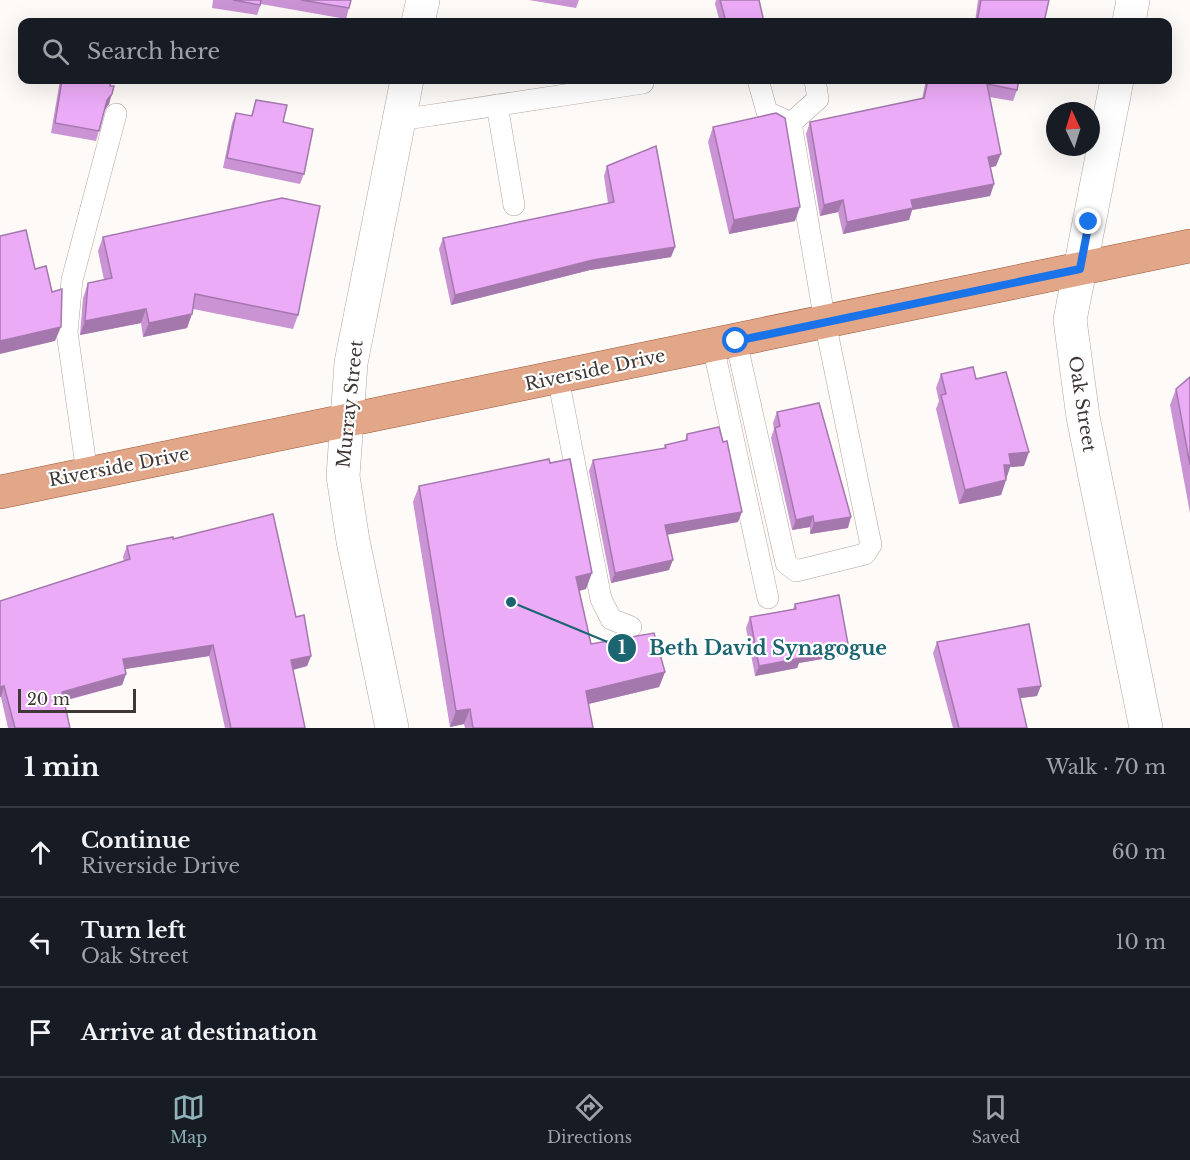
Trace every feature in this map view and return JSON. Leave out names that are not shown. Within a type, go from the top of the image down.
[{"type":"main road","name":"Riverside Drive","points":[[0,492],[1190,246]]},
{"type":"street","points":[[419,18],[423,0]]},
{"type":"street","points":[[1130,18],[1133,0]]},
{"type":"street","name":"Murray Street","points":[[392,728],[344,487],[345,422],[351,363],[406,84]]},
{"type":"street","name":"Oak Street","points":[[1116,84],[1070,320],[1083,417],[1146,728]]},
{"type":"lane","points":[[399,120],[636,84]]},
{"type":"lane","points":[[759,84],[767,112],[791,123]]},
{"type":"lane","points":[[791,123],[818,99],[816,84]]},
{"type":"lane","points":[[497,105],[514,205]]},
{"type":"lane","points":[[87,473],[67,332],[72,280],[116,114]]},
{"type":"lane","points":[[725,343],[786,563],[796,571],[865,554],[871,545],[825,322],[791,123]]},
{"type":"lane","points":[[725,343],[768,598]]},
{"type":"lane","points":[[558,378],[601,599],[611,619],[631,627]]},
{"type":"building","points":[[233,0],[261,0],[260,5]]},
{"type":"building","points":[[301,0],[351,0],[349,8]]},
{"type":"building","points":[[720,0],[759,0],[763,18],[725,18]]},
{"type":"building","points":[[981,0],[1049,0],[1045,18],[978,18]]},
{"type":"building","points":[[61,84],[110,84],[110,86],[114,86],[107,100],[99,131],[55,123]]},
{"type":"building","points":[[927,84],[987,84],[1001,154],[988,157],[994,184],[911,200],[913,208],[847,222],[843,200],[824,205],[810,122],[924,98]]},
{"type":"building","points":[[987,84],[1018,84],[1017,90]]},
{"type":"building","points":[[256,100],[287,105],[283,122],[313,129],[304,174],[227,158],[236,113],[252,116]]},
{"type":"building","points":[[776,113],[785,118],[800,207],[734,220],[713,127]]},
{"type":"building","points":[[656,146],[675,247],[593,260],[455,295],[443,238],[614,202],[607,166]]},
{"type":"building","points":[[282,198],[320,206],[298,315],[195,294],[192,314],[149,323],[146,309],[85,321],[88,283],[112,278],[103,237]]},
{"type":"building","points":[[26,230],[35,269],[46,266],[52,292],[62,289],[61,327],[0,341],[0,236]]},
{"type":"building","points":[[973,367],[976,379],[1006,372],[1029,452],[1009,454],[1011,465],[1004,465],[1006,480],[965,490],[941,395],[946,394],[941,374]]},
{"type":"building","points":[[1190,377],[1190,465],[1176,389]]},
{"type":"building","points":[[819,403],[851,517],[814,523],[813,516],[796,520],[775,428],[780,426],[777,412]]},
{"type":"building","points":[[719,427],[723,442],[727,441],[742,512],[665,525],[673,560],[615,573],[593,460],[666,448],[665,445],[687,440],[687,434]]},
{"type":"building","points":[[549,459],[550,463],[570,459],[592,573],[576,577],[591,644],[654,633],[665,672],[586,691],[593,728],[473,728],[470,709],[456,711],[419,486]]},
{"type":"building","points":[[273,514],[296,617],[304,615],[311,656],[291,660],[305,728],[231,728],[213,645],[123,659],[126,674],[62,692],[70,728],[15,728],[4,686],[0,687],[0,601],[130,559],[127,546],[173,537],[173,539]]},
{"type":"building","points":[[839,595],[848,644],[800,653],[801,658],[759,666],[750,617],[796,609],[795,604]]},
{"type":"building","points":[[1029,624],[1041,686],[1018,689],[1027,728],[959,728],[937,642]]},
{"type":"place","name":"Beth David Synagogue","points":[[511,602]]},
{"type":"route","points":[[736,341],[1080,269],[1089,222]]}]
